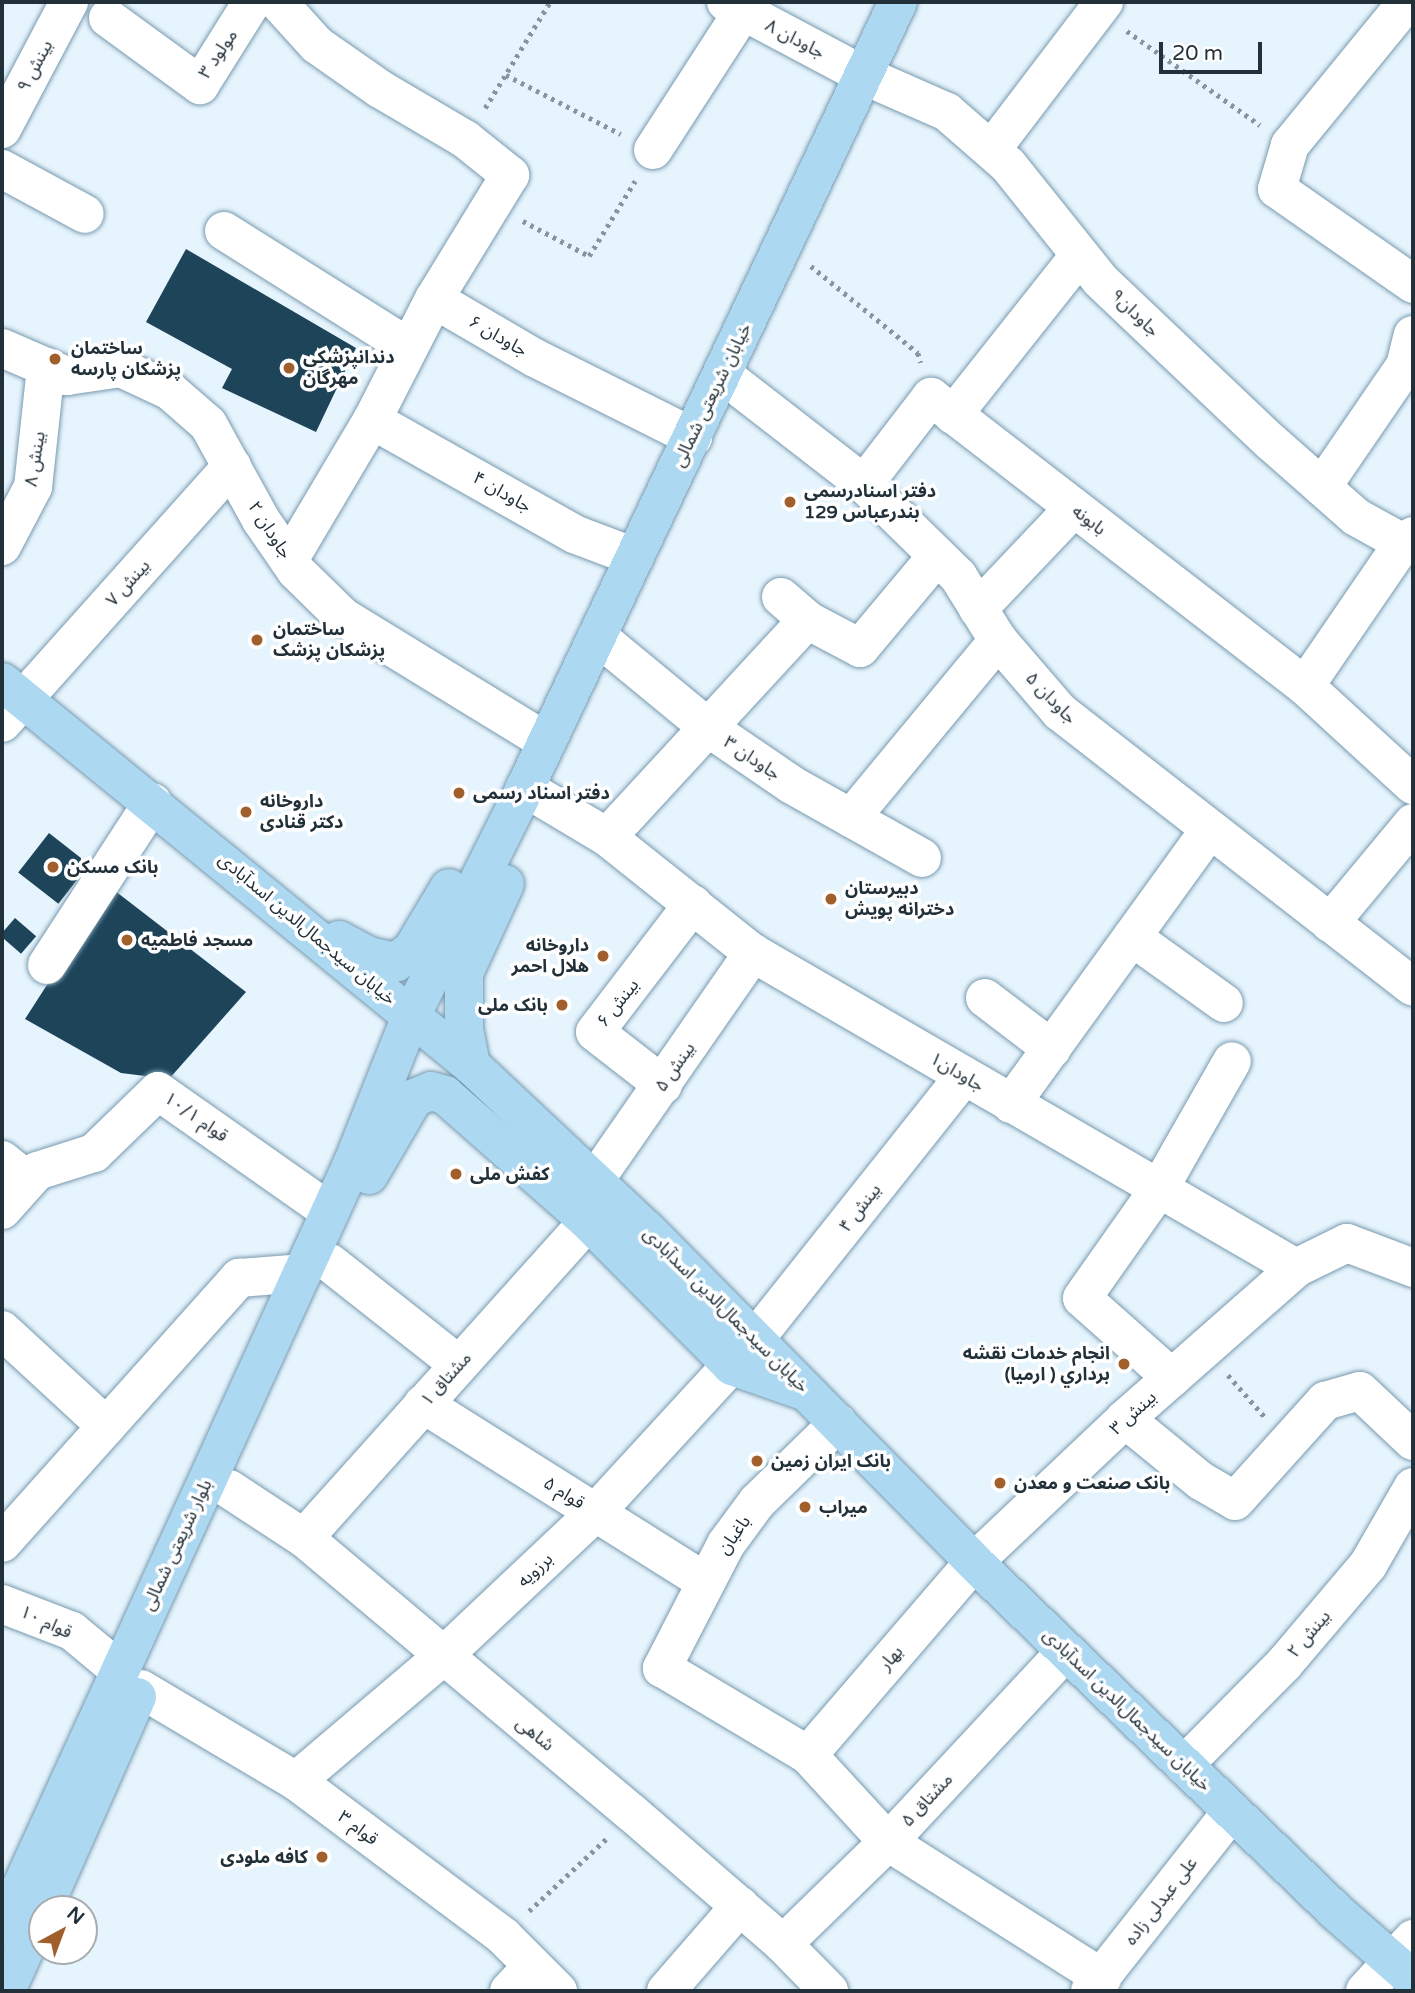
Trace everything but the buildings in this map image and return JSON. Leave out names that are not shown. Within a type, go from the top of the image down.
[{"type":"main road","name":"خیابان شریعتی شمالی","points":[[362,1166],[411,1016],[525,788],[898,2]]},
{"type":"main road","name":"خیابان سیدجمال‌الدین اسدآبادی","points":[[9,701],[153,802],[471,1065],[595,1180],[744,1353],[809,1394],[974,1562],[1232,1811],[1407,1960]]},
{"type":"main road","points":[[295,918],[369,956],[396,962],[412,950],[480,829],[525,788]]},
{"type":"main road","points":[[471,1065],[464,1029],[464,974],[520,851],[525,788]]},
{"type":"main road","points":[[362,1166],[409,1104],[431,1091],[444,1095],[485,1127],[588,1222],[744,1353]]},
{"type":"main road","name":"بلوار شریعتی شمالی","points":[[130,1680],[229,1489],[316,1268],[330,1212],[362,1166]]},
{"type":"main road","name":"بلوار شریعتی شمالی","points":[[6,1991],[20,1909],[130,1680],[362,1166]]},
{"type":"street","name":"بینش ۹","points":[[2,129],[69,2]]},
{"type":"street","name":"مولود ۳","points":[[108,18],[200,85],[252,2]]},
{"type":"street","points":[[278,2],[317,44],[380,89],[465,138],[501,190],[434,299],[372,420],[289,560]]},
{"type":"street","points":[[1409,5],[1290,145],[1277,189],[1413,284]]},
{"type":"street","points":[[653,150],[735,6]]},
{"type":"street","name":"جاودان ۸","points":[[735,6],[865,76]]},
{"type":"street","points":[[992,149],[1101,7]]},
{"type":"street","name":"جاودان۹","points":[[865,76],[947,112],[992,149],[1100,280],[1356,517],[1408,539]]},
{"type":"street","points":[[2,169],[85,214]]},
{"type":"street","points":[[224,231],[408,347]]},
{"type":"street","points":[[864,484],[942,406],[1080,255]]},
{"type":"street","name":"جاودان ۶","points":[[434,299],[535,358],[693,437]]},
{"type":"street","name":"جاودان ۲","points":[[2,348],[67,376],[121,368],[170,391],[208,425],[289,560],[343,618],[547,741]]},
{"type":"street","points":[[1322,487],[1411,357]]},
{"type":"street","name":"بینش ۸","points":[[2,546],[33,487],[46,367]]},
{"type":"street","name":"جاودان ۵","points":[[722,374],[864,484],[958,576],[998,640],[1060,712],[1209,831],[1413,987]]},
{"type":"street","name":"بابونه","points":[[942,406],[1305,686],[1413,785]]},
{"type":"street","name":"جاودان ۴","points":[[372,420],[574,534],[635,557]]},
{"type":"street","name":"بینش ۷","points":[[9,701],[232,466]]},
{"type":"street","points":[[978,609],[1073,508]]},
{"type":"street","points":[[1305,686],[1408,539]]},
{"type":"street","points":[[607,836],[710,729],[794,609],[860,648],[937,556]]},
{"type":"street","name":"جاودان ۳","points":[[597,636],[710,729],[792,785],[922,858]]},
{"type":"street","points":[[851,818],[998,640]]},
{"type":"street","name":"جاودان۱","points":[[525,788],[607,836],[753,953],[1296,1268]]},
{"type":"street","points":[[47,965],[153,802]]},
{"type":"street","points":[[1330,923],[1413,823]]},
{"type":"street","points":[[1012,1104],[1209,831]]},
{"type":"street","name":"بینش ۶","points":[[663,1085],[595,1032],[693,904]]},
{"type":"street","points":[[1132,937],[1224,1003]]},
{"type":"street","name":"بینش ۵","points":[[595,1180],[753,953]]},
{"type":"street","points":[[985,998],[1052,1049]]},
{"type":"street","points":[[1172,1378],[1082,1298],[1159,1189],[1232,1061]]},
{"type":"street","name":"بینش ۴","points":[[744,1353],[964,1076]]},
{"type":"street","name":"قوام ۱۰/۱","points":[[2,1210],[15,1170],[37,1171],[94,1153],[158,1091],[330,1212]]},
{"type":"street","name":"مشتاق ۱","points":[[304,1538],[588,1222]]},
{"type":"street","points":[[1296,1268],[1347,1243],[1413,1268]]},
{"type":"street","points":[[2,1543],[239,1278],[316,1268],[459,1365]]},
{"type":"street","name":"بینش ۳","points":[[974,1562],[1125,1419],[1296,1268]]},
{"type":"street","points":[[2,1330],[106,1426]]},
{"type":"street","name":"برزویه","points":[[296,1781],[441,1658],[595,1513],[744,1353]]},
{"type":"street","points":[[1125,1419],[1201,1481],[1235,1501],[1325,1401],[1360,1391],[1413,1441]]},
{"type":"street","name":"قوام ۵","points":[[423,1404],[705,1581]]},
{"type":"street","name":"باغبان","points":[[808,1755],[662,1668],[705,1581],[757,1502],[838,1423]]},
{"type":"street","name":"شاهی","points":[[229,1489],[304,1538],[441,1658],[632,1813],[740,1906],[783,1944],[829,1991]]},
{"type":"street","name":"بینش ۲","points":[[1184,1765],[1284,1664],[1368,1564],[1413,1489]]},
{"type":"street","name":"بهار","points":[[808,1755],[974,1562]]},
{"type":"street","name":"قوام ۱۰","points":[[2,1604],[72,1631],[130,1680]]},
{"type":"street","name":"مشتاق ۵","points":[[783,1944],[888,1842],[1066,1650]]},
{"type":"street","name":"قوام ۳","points":[[130,1680],[296,1781],[503,1936],[533,1983]]},
{"type":"street","points":[[808,1755],[888,1842],[1096,1984]]},
{"type":"street","name":"علی عبدلی زاده","points":[[1096,1984],[1232,1811]]},
{"type":"street","points":[[666,1991],[740,1906]]},
{"type":"street","points":[[1365,1991],[1407,1960]]},
{"type":"path","points":[[465,138],[550,2]]},
{"type":"path","points":[[1101,7],[1290,145]]},
{"type":"path","points":[[501,190],[589,256],[653,150],[506,75]]},
{"type":"path","points":[[785,244],[918,354],[942,406]]},
{"type":"path","points":[[1205,1349],[1287,1444]]},
{"type":"path","points":[[503,1936],[632,1813]]},
{"type":"place","name":"ساختمان پزشکان پارسه","points":[[55,359]]},
{"type":"place","name":"دندانپزشکی مهرگان","points":[[289,368]]},
{"type":"place","name":"دفتر اسنادرسمی 129 بندرعباس","points":[[790,502]]},
{"type":"place","name":"ساختمان پزشکان پزشک","points":[[257,640]]},
{"type":"place","name":"دفتر اسناد رسمی","points":[[459,793]]},
{"type":"place","name":"داروخانه دکتر قنادی","points":[[246,812]]},
{"type":"place","name":"بانک مسکن","points":[[53,867]]},
{"type":"place","name":"دبیرستان دخترانه پویش","points":[[831,899]]},
{"type":"place","name":"مسجد فاطمیه","points":[[127,940]]},
{"type":"place","name":"داروخانه هلال احمر","points":[[603,956]]},
{"type":"place","name":"بانک ملی","points":[[562,1005]]},
{"type":"place","name":"کفش ملی","points":[[456,1174]]},
{"type":"place","name":"انجام خدمات نقشه برداري ( ارميا)","points":[[1124,1364]]},
{"type":"place","name":"بانک ایران زمین","points":[[757,1461]]},
{"type":"place","name":"بانک صنعت و معدن","points":[[1000,1483]]},
{"type":"place","name":"میراب","points":[[805,1507]]},
{"type":"place","name":"کافه ملودی","points":[[322,1857]]}]
